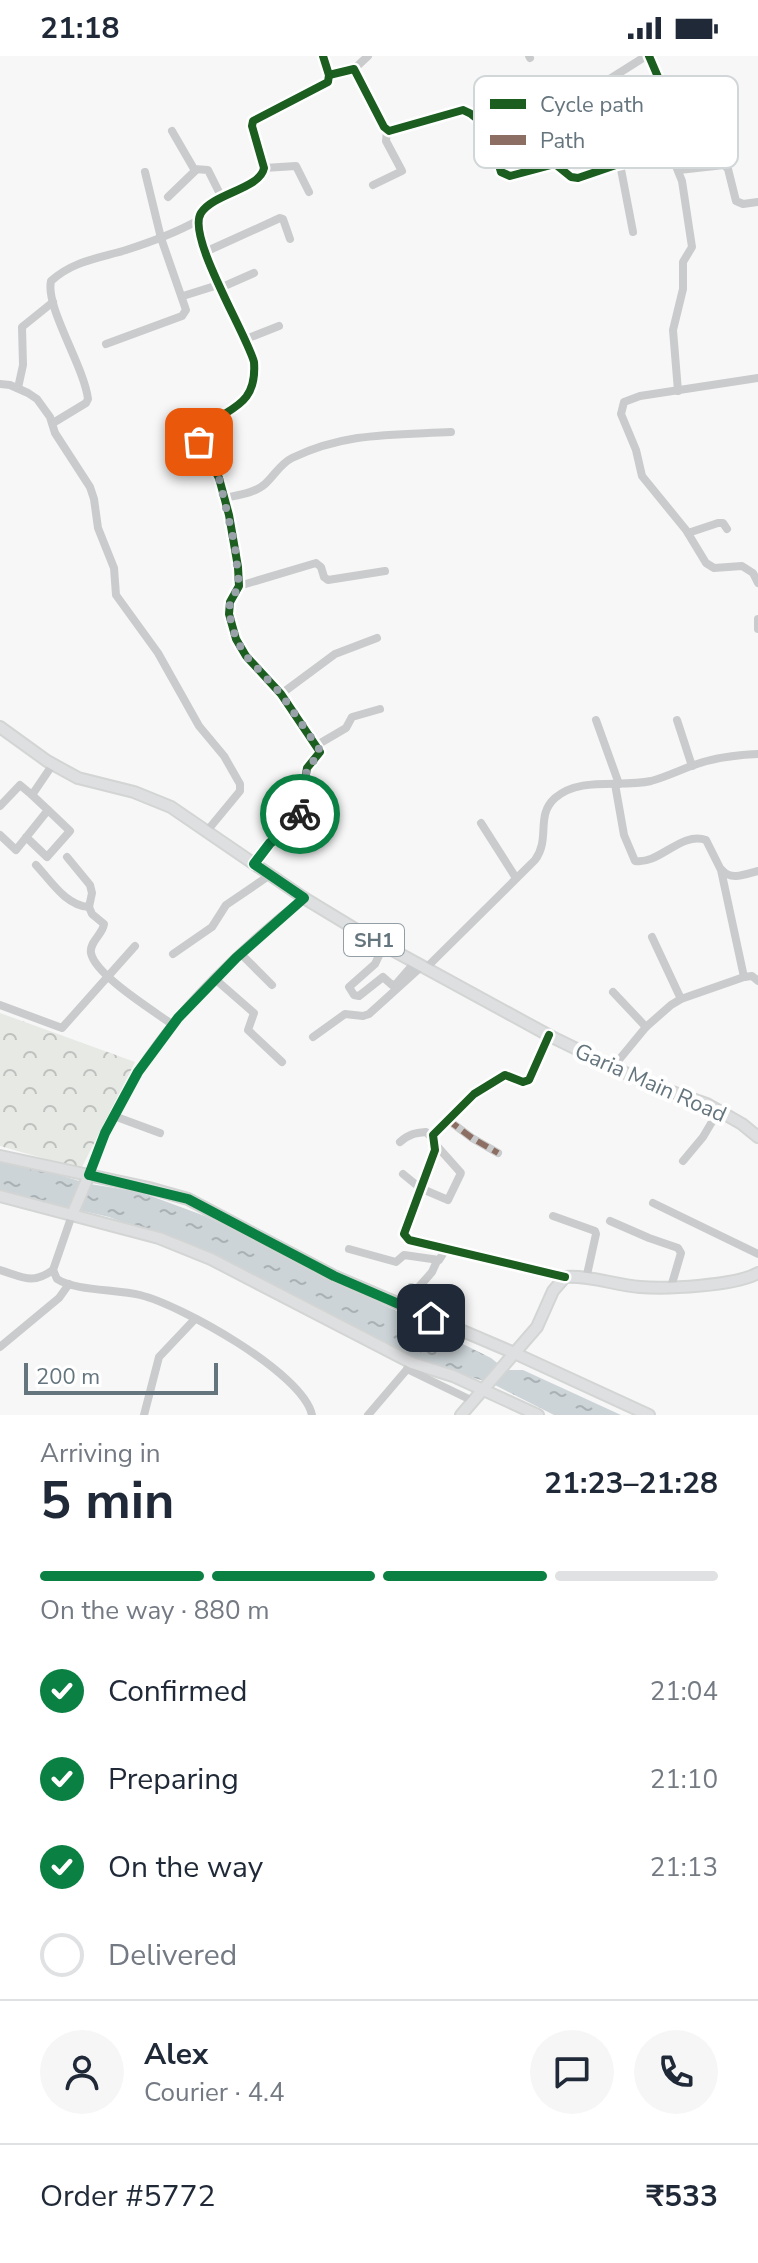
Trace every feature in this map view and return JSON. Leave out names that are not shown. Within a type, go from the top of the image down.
[{"type":"main road","name":"Garia Main Road","points":[[0,727],[78,778],[171,807],[304,898],[384,945],[613,1067],[719,1110],[758,1137]]},
{"type":"main road","points":[[0,1156],[188,1199],[334,1276],[649,1415]]},
{"type":"main road","points":[[72,1215],[89,1175]]},
{"type":"main road","points":[[0,1196],[159,1238],[211,1259],[409,1366],[485,1387],[538,1415]]},
{"type":"main road","points":[[461,1415],[512,1352],[537,1327],[553,1291],[565,1277],[640,1287],[671,1287],[740,1280],[758,1273]]},
{"type":"street","points":[[53,423],[88,399],[80,367],[53,302],[51,281],[72,266],[161,238],[197,221],[203,210],[221,196],[259,179],[264,168],[252,126],[254,119],[328,82],[323,56]]},
{"type":"street","points":[[329,75],[354,69],[368,56]]},
{"type":"street","points":[[615,76],[648,56],[657,76]]},
{"type":"street","points":[[354,69],[387,130],[386,141],[402,171],[373,185]]},
{"type":"street","points":[[387,130],[395,132],[463,110],[474,116]]},
{"type":"street","points":[[172,131],[196,170]]},
{"type":"street","points":[[264,168],[296,166],[309,192]]},
{"type":"street","points":[[500,168],[504,175],[541,168]]},
{"type":"street","points":[[560,168],[571,177],[578,178],[608,168]]},
{"type":"street","points":[[621,168],[633,232]]},
{"type":"street","points":[[678,391],[673,330],[683,289],[683,262],[692,247],[679,170],[697,168]]},
{"type":"street","points":[[725,168],[736,201],[743,204],[758,202]]},
{"type":"street","points":[[168,197],[196,170],[208,170],[221,196]]},
{"type":"street","points":[[106,344],[182,316],[186,310],[161,238],[145,172]]},
{"type":"street","points":[[205,252],[280,218],[290,239]]},
{"type":"street","points":[[197,221],[205,252],[246,339],[254,370],[247,398],[204,430],[198,439],[219,478],[235,546],[239,586],[230,602],[229,614],[236,639],[246,656],[281,694],[317,745],[319,755],[307,768],[298,820],[270,843],[254,864]]},
{"type":"street","points":[[183,296],[219,287],[254,273]]},
{"type":"street","points":[[18,388],[23,365],[22,327],[53,302]]},
{"type":"street","points":[[246,339],[279,326]]},
{"type":"street","points":[[757,578],[742,566],[709,566],[688,533],[642,476],[636,450],[621,414],[624,402],[629,400],[758,378]]},
{"type":"street","points":[[0,384],[18,388],[37,399],[53,423],[55,433],[90,487],[98,528],[114,568],[116,595],[150,641],[190,712],[224,756],[240,784],[240,791],[207,831]]},
{"type":"street","points":[[225,498],[257,489],[284,463],[346,438],[451,432]]},
{"type":"street","points":[[688,533],[718,523],[723,523],[727,529]]},
{"type":"street","points":[[239,586],[316,563],[328,580],[385,571]]},
{"type":"street","points":[[758,619],[758,629]]},
{"type":"street","points":[[281,694],[335,654],[349,646],[377,638]]},
{"type":"street","points":[[317,745],[346,728],[352,717],[380,709]]},
{"type":"street","points":[[596,720],[617,784],[624,835],[635,861],[643,862],[699,837],[706,840],[721,870],[744,977]]},
{"type":"street","points":[[677,720],[692,766]]},
{"type":"street","points":[[313,1037],[345,1014],[369,1014],[516,878],[541,851],[544,843],[542,825],[547,809],[554,798],[568,789],[581,785],[650,781],[733,755],[758,754]]},
{"type":"street","points":[[32,795],[53,764]]},
{"type":"street","points":[[0,806],[20,785],[69,833],[47,857],[26,837]]},
{"type":"street","points":[[0,835],[15,850],[48,810]]},
{"type":"street","points":[[481,823],[516,878]]},
{"type":"street","points":[[67,857],[90,885],[89,907],[104,924],[104,929],[91,947],[91,954],[108,978],[173,1025]]},
{"type":"street","points":[[36,865],[67,899],[76,905],[89,907]]},
{"type":"street","points":[[721,870],[728,876],[758,871]]},
{"type":"street","points":[[173,954],[212,927],[226,905],[270,875]]},
{"type":"street","points":[[89,1175],[114,1116],[138,1072],[173,1025],[215,979],[304,898]]},
{"type":"street","points":[[652,937],[681,999]]},
{"type":"street","points":[[384,945],[375,964],[349,987],[354,995],[359,996],[383,977],[392,985],[396,984],[421,965]]},
{"type":"street","points":[[0,1005],[60,1029],[135,946]]},
{"type":"street","points":[[241,954],[272,985]]},
{"type":"street","points":[[613,1067],[646,1027],[681,999],[744,977],[752,976],[758,981]]},
{"type":"street","points":[[215,979],[254,1013],[248,1030],[282,1062]]},
{"type":"street","points":[[613,992],[646,1027]]},
{"type":"street","points":[[432,1140],[480,1089],[501,1076],[523,1082],[529,1080],[549,1035]]},
{"type":"street","points":[[683,1161],[703,1137],[719,1110]]},
{"type":"street","points":[[114,1116],[160,1133]]},
{"type":"street","points":[[448,1120],[498,1153]]},
{"type":"street","points":[[400,1142],[408,1135],[426,1132],[458,1169],[461,1177],[448,1200],[420,1188],[403,1174]]},
{"type":"street","points":[[432,1140],[435,1150],[405,1226],[405,1238],[565,1277]]},
{"type":"street","points":[[653,1203],[758,1254]]},
{"type":"street","points":[[0,1270],[32,1280],[40,1279],[53,1270],[72,1215]]},
{"type":"street","points":[[553,1216],[595,1231],[586,1279]]},
{"type":"street","points":[[610,1221],[678,1248],[681,1253],[671,1287]]},
{"type":"street","points":[[349,1249],[396,1262],[404,1255],[437,1261]]},
{"type":"street","points":[[411,1287],[417,1289],[446,1249]]},
{"type":"street","points":[[53,1270],[57,1279],[69,1284],[142,1295],[227,1333],[300,1393],[312,1415]]},
{"type":"street","points":[[0,1347],[59,1298],[69,1284]]},
{"type":"street","points":[[144,1415],[159,1357],[195,1319]]},
{"type":"street","points":[[368,1415],[409,1366],[473,1401]]},
{"type":"green space","points":[[0,1013],[135,1062],[81,1169],[0,1146]]},
{"type":"water","points":[[0,1158],[90,1184],[140,1192],[205,1216],[491,1358],[506,1370],[523,1370],[621,1415],[554,1415],[491,1383],[425,1363],[223,1259],[109,1217],[0,1192]]},
{"type":"marked path","points":[[448,1120],[498,1153]]},
{"type":"cycle path","points":[[254,864],[270,843],[298,820],[307,768],[320,752],[281,694],[246,656],[236,639],[229,614],[230,602],[239,586],[229,515],[219,478],[198,439],[205,428],[234,408],[249,392],[254,362],[209,263],[199,225],[201,213],[207,206],[261,175],[264,168],[253,121],[328,82],[323,56]]},
{"type":"cycle path","points":[[649,56],[658,76]]},
{"type":"cycle path","points":[[329,75],[354,69],[389,131],[463,110],[474,116]]},
{"type":"cycle path","points":[[500,168],[510,176],[540,168]]},
{"type":"cycle path","points":[[560,168],[571,177],[578,178],[607,168]]},
{"type":"cycle path","points":[[549,1035],[529,1080],[523,1082],[505,1075],[474,1094],[433,1135],[435,1150],[404,1234],[409,1240],[565,1277]]},
{"type":"way so far","points":[[199,442],[219,478],[235,546],[239,586],[230,602],[229,614],[236,639],[246,656],[281,694],[320,752],[307,768],[300,814]]},
{"type":"route","points":[[300,814],[296,824],[270,843],[254,864],[304,898],[236,958],[178,1018],[138,1072],[105,1133],[89,1175],[188,1199],[334,1276],[431,1318]]}]
